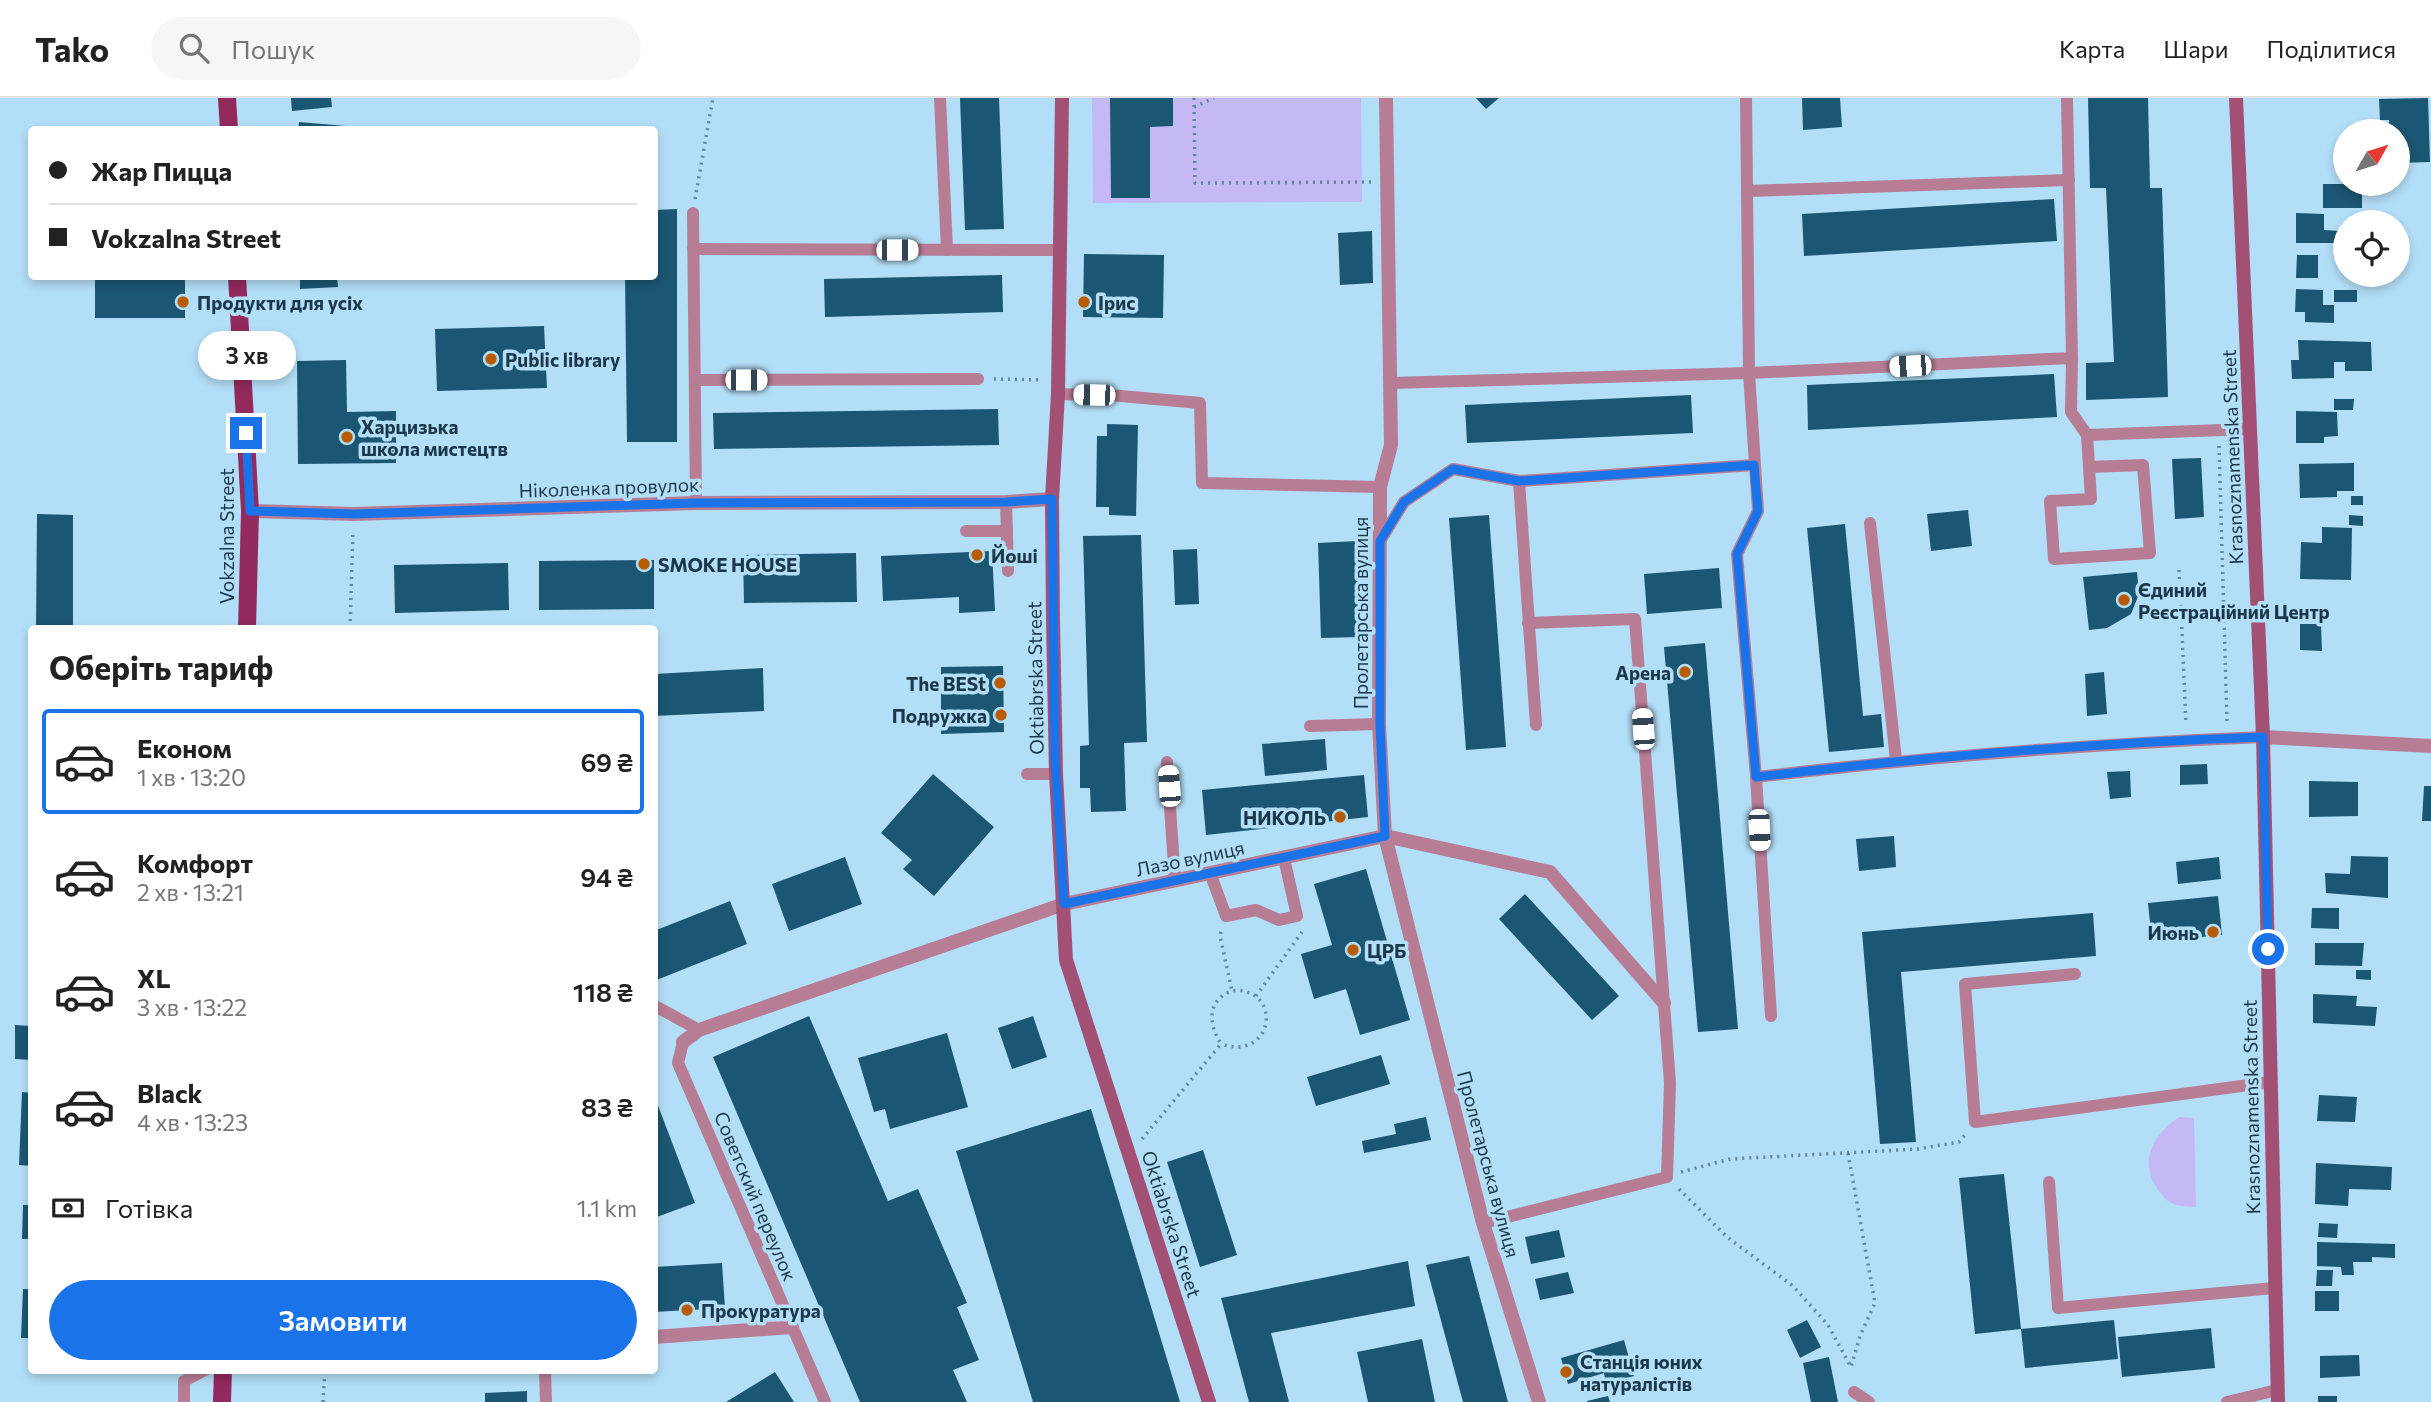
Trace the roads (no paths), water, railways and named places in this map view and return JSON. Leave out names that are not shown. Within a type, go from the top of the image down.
[{"type":"main road","points":[[227,98],[229,126]]},
{"type":"main road","name":"Oktiabrska Street","points":[[1062,98],[1058,387],[1052,499],[1056,774],[1066,960],[1209,1402]]},
{"type":"main road","name":"Krasnoznamenska Street","points":[[2236,98],[2263,737],[2277,1396]]},
{"type":"main road","name":"Vokzalna Street","points":[[237,280],[250,511],[247,625]]},
{"type":"main road","points":[[222,1402],[223,1374]]},
{"type":"street","name":"Пролетарська вулиця","points":[[1386,98],[1391,445],[1380,487],[1380,724],[1385,836],[1483,1223],[1539,1402]]},
{"type":"street","name":"Ніколенка провулок","points":[[250,511],[354,514],[696,503],[1006,502],[1052,499]]},
{"type":"street","points":[[2263,737],[2431,746]]},
{"type":"street","name":"Лазо вулиця","points":[[683,1042],[699,1030],[1064,904],[1385,836],[1550,872],[1664,1003]]},
{"type":"street","points":[[658,1337],[792,1327]]},
{"type":"lane","points":[[940,98],[947,250]]},
{"type":"lane","points":[[1746,98],[1749,373],[1758,511],[1737,554],[1756,777],[1771,1016]]},
{"type":"lane","points":[[2067,98],[2071,412],[2087,435],[2089,467],[2091,499],[2050,501],[2054,559],[2150,553],[2143,465],[2089,467]]},
{"type":"lane","points":[[1747,191],[2068,180]]},
{"type":"lane","points":[[693,212],[696,503]]},
{"type":"lane","points":[[693,249],[1060,250]]},
{"type":"lane","points":[[1390,383],[1749,373],[2071,358]]},
{"type":"lane","points":[[695,380],[978,379]]},
{"type":"lane","points":[[1058,387],[1094,395]]},
{"type":"lane","points":[[1109,396],[1200,403],[1202,483],[1380,487]]},
{"type":"lane","points":[[2087,435],[2249,429]]},
{"type":"lane","points":[[1380,541],[1404,502],[1453,469],[1519,481],[1754,465]]},
{"type":"lane","points":[[1519,481],[1536,725]]},
{"type":"lane","points":[[1006,502],[1008,571]]},
{"type":"lane","points":[[1870,523],[1896,760]]},
{"type":"lane","points":[[966,531],[1007,531]]},
{"type":"lane","points":[[1483,1223],[1667,1177],[1670,1083],[1634,619],[1528,623]]},
{"type":"lane","points":[[1310,726],[1380,724]]},
{"type":"lane","points":[[1756,777],[1896,760],[2263,737]]},
{"type":"lane","points":[[1167,762],[1175,881]]},
{"type":"lane","points":[[1027,774],[1056,774]]},
{"type":"lane","points":[[1210,873],[1226,916],[1256,910],[1279,920],[1297,916],[1284,858]]},
{"type":"lane","points":[[2076,974],[1965,984],[1975,1122],[2271,1082]]},
{"type":"lane","points":[[658,1008],[699,1030]]},
{"type":"lane","name":"Советский переулок","points":[[683,1042],[678,1063],[825,1402]]},
{"type":"lane","points":[[2049,1182],[2058,1308],[2274,1288]]},
{"type":"lane","points":[[184,1402],[184,1381],[197,1374]]},
{"type":"lane","points":[[545,1374],[546,1402]]},
{"type":"lane","points":[[1854,1392],[1869,1402]]},
{"type":"lane","points":[[2227,1402],[2277,1396]]},
{"type":"place","name":"Продукти для усіх","points":[[183,302]]},
{"type":"place","name":"Ірис","points":[[1084,302]]},
{"type":"place","name":"Public library","points":[[491,359]]},
{"type":"place","name":"Харцизька школа мистецтв","points":[[347,437]]},
{"type":"place","name":"Йоші","points":[[977,555]]},
{"type":"place","name":"SMOKE HOUSE","points":[[644,564]]},
{"type":"place","name":"Єдиний Реєстраційний Центр","points":[[2124,600]]},
{"type":"place","name":"Арена","points":[[1685,672]]},
{"type":"place","name":"The BESt","points":[[1000,683]]},
{"type":"place","name":"Подружка","points":[[1001,715]]},
{"type":"place","name":"НИКОЛЬ","points":[[1340,817]]},
{"type":"place","name":"Июнь","points":[[2213,932]]},
{"type":"place","name":"ЦРБ","points":[[1353,950]]},
{"type":"place","name":"Прокуратура","points":[[687,1310]]},
{"type":"place","name":"Станція юних натуралістів","points":[[1566,1372]]}]
